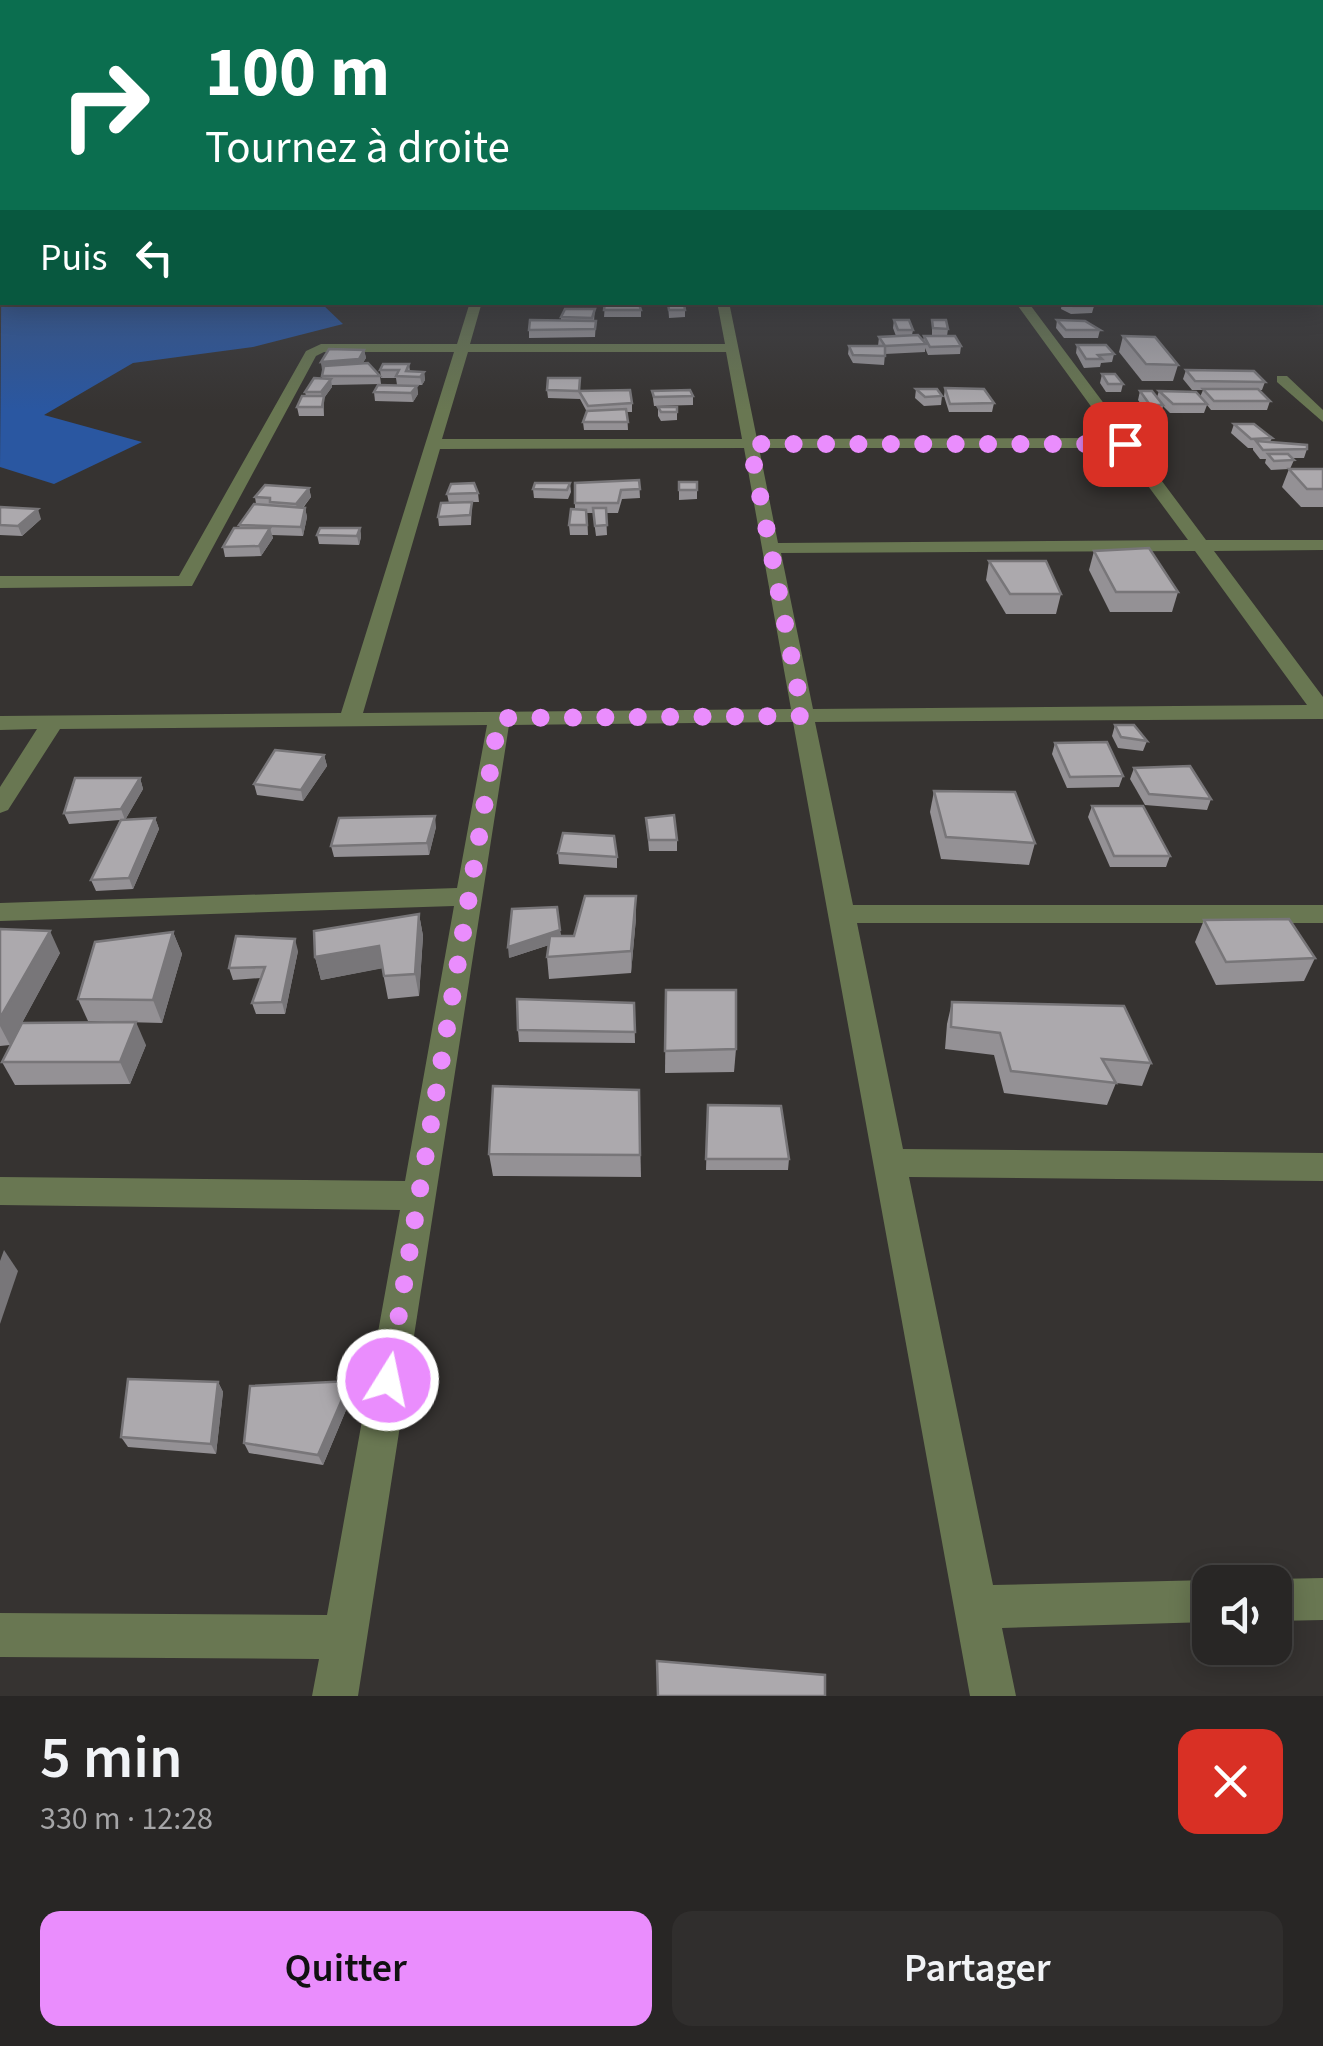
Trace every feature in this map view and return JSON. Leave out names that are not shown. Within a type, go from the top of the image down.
[{"type":"street","points":[[350,720],[475,305]]},
{"type":"street","points":[[724,305],[993,1696]]},
{"type":"street","points":[[1023,305],[1323,711]]},
{"type":"street","points":[[0,582],[185,582],[315,351],[732,348]]},
{"type":"street","points":[[1282,379],[1323,418]]},
{"type":"street","points":[[432,444],[1125,444]]},
{"type":"street","points":[[770,548],[1323,545]]},
{"type":"street","points":[[0,723],[1323,711]]},
{"type":"street","points":[[335,1696],[499,718]]},
{"type":"street","points":[[0,805],[52,722]]},
{"type":"street","points":[[0,912],[469,897]]},
{"type":"street","points":[[842,914],[1323,914]]},
{"type":"street","points":[[890,1163],[1323,1167]]},
{"type":"street","points":[[0,1191],[420,1196]]},
{"type":"street","points":[[1292,1600],[1323,1599]]},
{"type":"street","points":[[976,1606],[1192,1602]]},
{"type":"street","points":[[0,1635],[345,1637]]},
{"type":"water","points":[[1,305],[323,305],[343,324],[253,347],[133,363],[44,415],[142,442],[54,484],[0,467]]},
{"type":"building","points":[[605,305],[639,305],[641,310],[604,310]]},
{"type":"building","points":[[668,305],[684,305],[685,310],[669,310]]},
{"type":"building","points":[[565,309],[595,309],[592,318],[561,317]]},
{"type":"building","points":[[530,320],[596,321],[595,329],[529,330]]},
{"type":"building","points":[[894,320],[909,320],[913,330],[898,330]]},
{"type":"building","points":[[932,320],[946,320],[948,329],[933,328]]},
{"type":"building","points":[[1057,320],[1085,321],[1100,330],[1066,330]]},
{"type":"building","points":[[918,335],[926,344],[885,346],[879,337]]},
{"type":"building","points":[[924,336],[955,336],[961,346],[930,347]]},
{"type":"building","points":[[1123,336],[1155,337],[1178,365],[1146,364]]},
{"type":"building","points":[[1077,345],[1106,345],[1114,354],[1086,359]]},
{"type":"building","points":[[849,346],[885,346],[885,356],[853,355]]},
{"type":"building","points":[[329,349],[364,350],[359,359],[321,362]]},
{"type":"building","points":[[368,363],[380,376],[322,376],[324,366]]},
{"type":"building","points":[[383,364],[409,364],[406,371],[424,372],[420,377],[396,376],[399,370],[380,370]]},
{"type":"building","points":[[1186,370],[1254,371],[1265,382],[1195,381]]},
{"type":"building","points":[[1102,374],[1115,374],[1123,384],[1108,384]]},
{"type":"building","points":[[314,378],[331,379],[321,392],[305,392]]},
{"type":"building","points":[[548,378],[580,378],[579,391],[547,390]]},
{"type":"building","points":[[378,385],[417,386],[411,393],[374,392]]},
{"type":"building","points":[[945,388],[984,389],[994,403],[950,404]]},
{"type":"building","points":[[916,389],[937,389],[942,396],[925,397]]},
{"type":"building","points":[[1203,389],[1258,389],[1270,401],[1214,401]]},
{"type":"building","points":[[630,390],[632,403],[588,406],[579,391]]},
{"type":"building","points":[[690,390],[693,396],[654,397],[652,391]]},
{"type":"building","points":[[1140,391],[1152,391],[1163,405],[1150,405]]},
{"type":"building","points":[[1159,391],[1196,392],[1207,404],[1173,404]]},
{"type":"building","points":[[302,396],[324,396],[322,407],[297,407]]},
{"type":"building","points":[[658,407],[677,407],[677,412],[661,412]]},
{"type":"building","points":[[626,409],[628,422],[583,422],[587,411]]},
{"type":"building","points":[[1234,424],[1254,424],[1272,438],[1251,439]]},
{"type":"building","points":[[1256,441],[1307,445],[1307,449],[1263,450]]},
{"type":"building","points":[[1268,454],[1288,454],[1294,460],[1274,461]]},
{"type":"building","points":[[1289,469],[1323,469],[1323,489],[1307,489]]},
{"type":"building","points":[[639,480],[640,489],[621,490],[618,503],[575,503],[575,483]]},
{"type":"building","points":[[679,482],[697,482],[697,490],[679,490]]},
{"type":"building","points":[[474,483],[478,493],[447,494],[451,484]]},
{"type":"building","points":[[535,483],[570,483],[567,490],[533,489]]},
{"type":"building","points":[[265,485],[309,488],[296,504],[255,497]]},
{"type":"building","points":[[472,502],[470,515],[438,517],[441,503]]},
{"type":"building","points":[[254,504],[305,508],[301,527],[239,525]]},
{"type":"building","points":[[0,507],[38,509],[18,526],[0,525]]},
{"type":"building","points":[[593,508],[606,508],[607,525],[595,526]]},
{"type":"building","points":[[571,509],[586,510],[587,525],[569,525]]},
{"type":"building","points":[[234,528],[270,528],[259,546],[223,547]]},
{"type":"building","points":[[320,528],[360,528],[357,536],[317,535]]},
{"type":"building","points":[[1149,548],[1178,592],[1116,592],[1094,551]]},
{"type":"building","points":[[989,561],[1046,561],[1061,594],[1010,594]]},
{"type":"building","points":[[1115,725],[1134,725],[1147,741],[1121,737]]},
{"type":"building","points":[[1107,742],[1123,776],[1070,777],[1055,743]]},
{"type":"building","points":[[275,750],[324,755],[301,790],[254,784]]},
{"type":"building","points":[[1190,766],[1211,799],[1149,794],[1134,768]]},
{"type":"building","points":[[75,778],[140,778],[121,809],[64,813]]},
{"type":"building","points":[[934,791],[1015,792],[1035,843],[946,837]]},
{"type":"building","points":[[1092,806],[1143,806],[1170,856],[1114,856]]},
{"type":"building","points":[[674,815],[677,840],[649,840],[646,818]]},
{"type":"building","points":[[435,816],[427,843],[331,846],[339,818]]},
{"type":"building","points":[[155,818],[129,878],[91,880],[121,820]]},
{"type":"building","points":[[563,833],[614,836],[617,857],[558,853]]},
{"type":"building","points":[[585,896],[636,896],[631,951],[547,957],[550,936],[574,936]]},
{"type":"building","points":[[557,907],[560,930],[508,947],[512,909]]},
{"type":"building","points":[[419,914],[415,974],[384,976],[379,946],[315,957],[314,931]]},
{"type":"building","points":[[1289,919],[1315,958],[1226,962],[1204,920]]},
{"type":"building","points":[[0,929],[50,931],[0,1018]]},
{"type":"building","points":[[173,932],[153,1000],[78,999],[95,942]]},
{"type":"building","points":[[236,936],[295,939],[282,1002],[252,1003],[265,967],[229,968]]},
{"type":"building","points":[[666,990],[736,990],[736,1049],[665,1051]]},
{"type":"building","points":[[517,999],[634,1003],[635,1032],[518,1030]]},
{"type":"building","points":[[952,1002],[1124,1006],[1151,1063],[1102,1059],[1116,1083],[1011,1071],[1000,1033],[951,1027]]},
{"type":"building","points":[[136,1022],[120,1062],[2,1062],[22,1023]]},
{"type":"building","points":[[493,1086],[639,1090],[640,1155],[489,1154]]},
{"type":"building","points":[[708,1105],[781,1106],[789,1159],[706,1159]]},
{"type":"building","points":[[128,1379],[218,1382],[211,1444],[121,1437]]},
{"type":"building","points":[[350,1381],[318,1455],[244,1443],[250,1386]]},
{"type":"building","points":[[657,1661],[825,1675],[825,1696],[658,1696]]},
{"type":"route","points":[[388,1380],[499,718],[803,716],[750,444],[1125,444]]}]
